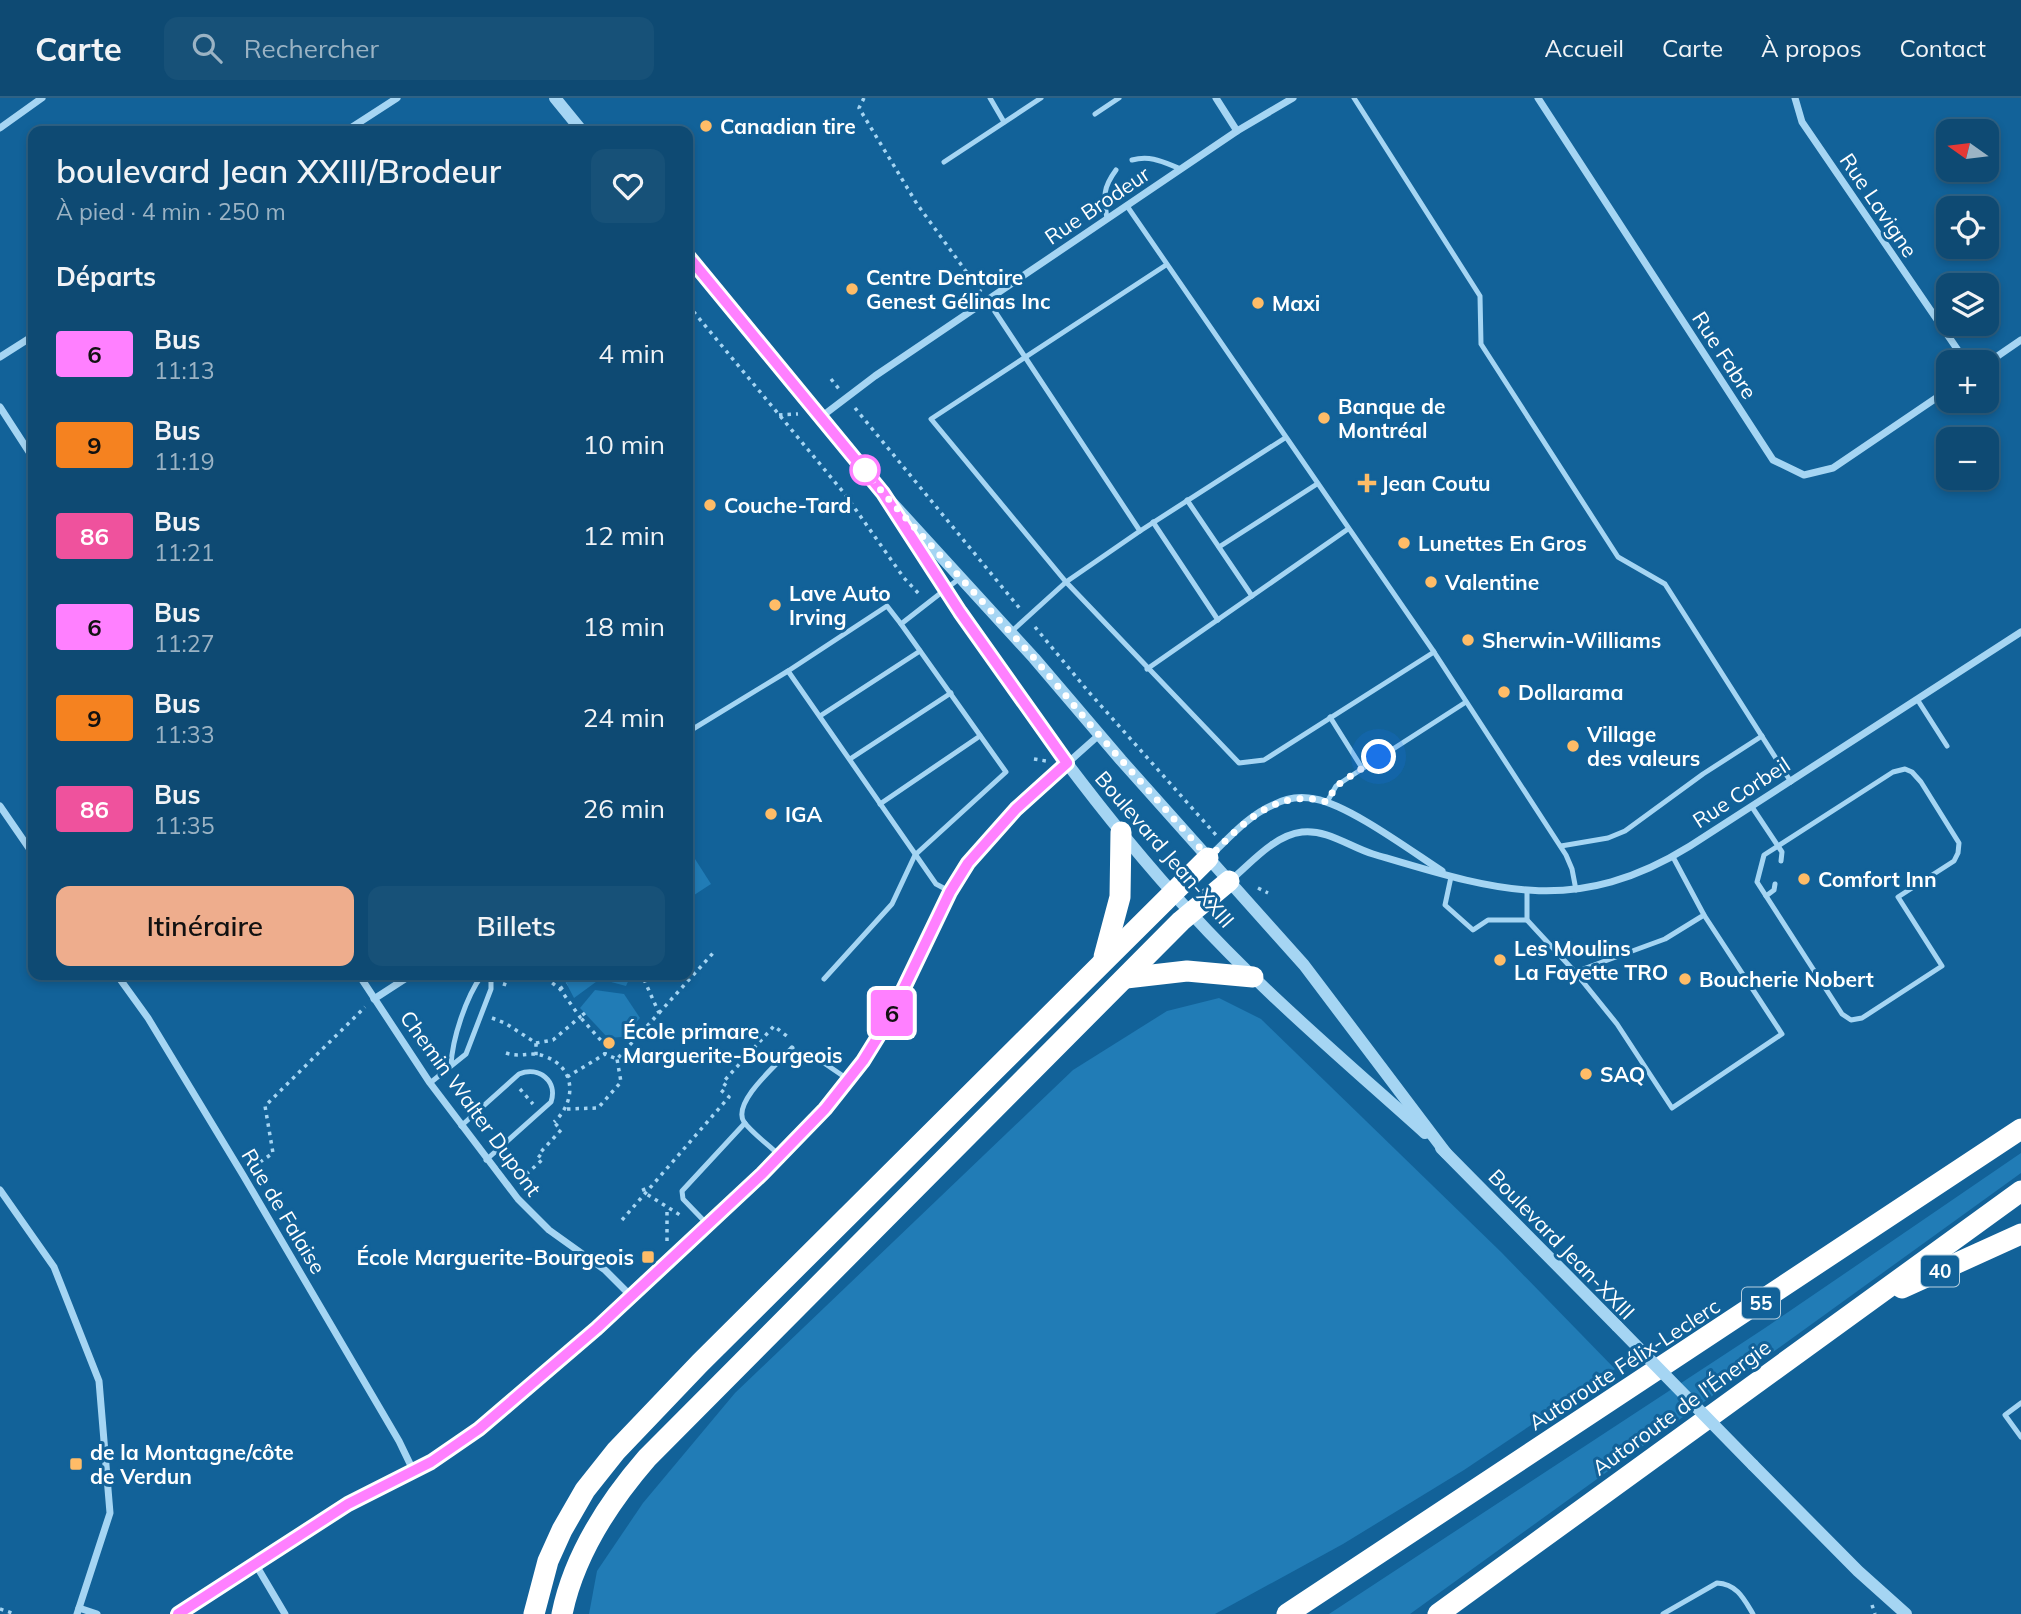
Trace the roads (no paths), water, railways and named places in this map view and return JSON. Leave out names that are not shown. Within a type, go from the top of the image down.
[{"type":"highway","points":[[1104,960],[1120,897],[1121,832]]},
{"type":"highway","points":[[534,1614],[548,1561],[562,1530],[604,1465],[692,1371],[1209,858]]},
{"type":"highway","points":[[562,1614],[575,1571],[595,1529],[622,1488],[647,1458],[1191,913],[1229,881]]},
{"type":"highway","points":[[1126,978],[1187,971],[1253,976]]},
{"type":"highway","name":"Autoroute Félix-Leclerc","points":[[1287,1614],[2021,1129]]},
{"type":"highway","name":"Autoroute de l'Énergie","points":[[1438,1614],[2021,1191]]},
{"type":"highway","name":"40","points":[[1859,1308],[2021,1234]]},
{"type":"street","points":[[0,128],[42,98]]},
{"type":"street","points":[[354,126],[397,98]]},
{"type":"street","points":[[1216,98],[1237,131]]},
{"type":"street","name":"Rue Brodeur","points":[[821,417],[874,376],[1237,131],[1293,98]]},
{"type":"street","name":"Rue Fabre","points":[[1538,98],[1773,460],[1804,475],[1833,468],[1936,398]]},
{"type":"street","name":"Rue Lavigne","points":[[1795,98],[1802,122],[1958,350]]},
{"type":"street","points":[[560,100],[578,126]]},
{"type":"street","name":"Boulevard Jean-XXIII","points":[[693,262],[883,493],[1010,632],[1304,965],[1446,1153]]},
{"type":"street","points":[[0,357],[28,339]]},
{"type":"street","points":[[1999,355],[2021,340]]},
{"type":"street","points":[[0,407],[28,450]]},
{"type":"street","name":"Boulevard Jean-XXIII","points":[[883,493],[944,589],[1067,763],[1121,832],[1191,913],[1253,976],[1446,1153],[1858,1571],[1906,1614]]},
{"type":"street","name":"Rue Corbeil","points":[[1229,881],[1281,839],[1304,832],[1325,835],[1359,850],[1497,888],[1527,891],[1576,890],[1628,877],[1673,857],[2021,632]]},
{"type":"street","points":[[178,1614],[348,1504],[448,1451],[497,1415],[708,1225],[780,1156],[849,1080],[889,1019],[950,892],[968,863],[1004,822],[1099,735]]},
{"type":"street","name":"Rue Corbeil","points":[[1209,858],[1254,817],[1272,805],[1296,798],[1313,798],[1327,802],[1357,818],[1451,877]]},
{"type":"street","points":[[0,806],[28,847]]},
{"type":"street","name":"Rue de Falaise","points":[[121,980],[148,1018],[243,1175],[393,1430],[413,1470]]},
{"type":"street","name":"Chemin Walter Dupont","points":[[362,980],[430,1083],[486,1160],[541,1224],[605,1270],[631,1296]]},
{"type":"street","points":[[374,999],[403,980]]},
{"type":"street","points":[[0,1190],[54,1267],[99,1381],[110,1513],[78,1611],[97,1614]]},
{"type":"street","points":[[256,1565],[285,1614]]},
{"type":"street","name":"Boulevard Jean-XXIII","points":[[1858,1571],[1894,1614]]},
{"type":"lane","points":[[990,98],[1004,122]]},
{"type":"lane","points":[[944,162],[1041,98]]},
{"type":"lane","points":[[1095,114],[1119,98]]},
{"type":"lane","points":[[1354,98],[1480,296],[1480,344],[1618,557],[1665,584],[1791,782]]},
{"type":"lane","points":[[1132,160],[1154,158],[1181,169]]},
{"type":"lane","points":[[1107,219],[1104,194],[1107,182],[1116,170]]},
{"type":"lane","points":[[1127,206],[1434,652],[1561,846],[1571,865],[1576,890]]},
{"type":"lane","points":[[1166,265],[931,419],[1066,582],[1239,763],[1264,760],[1434,652]]},
{"type":"lane","points":[[988,300],[1140,531]]},
{"type":"lane","points":[[1010,632],[1066,582],[1153,522],[1285,438]]},
{"type":"lane","points":[[1219,547],[1317,484]]},
{"type":"lane","points":[[1187,500],[1252,596]]},
{"type":"lane","points":[[1153,522],[1218,620]]},
{"type":"lane","points":[[1147,669],[1348,529]]},
{"type":"lane","points":[[901,624],[960,578]]},
{"type":"lane","points":[[693,729],[887,606],[1006,772],[915,855],[892,904],[824,979]]},
{"type":"lane","points":[[820,716],[920,651]]},
{"type":"lane","points":[[788,671],[936,884],[950,892]]},
{"type":"lane","points":[[850,760],[951,693]]},
{"type":"lane","points":[[1917,699],[1947,746]]},
{"type":"lane","points":[[1327,802],[1336,786],[1466,702]]},
{"type":"lane","points":[[1330,716],[1362,768]]},
{"type":"lane","points":[[880,804],[981,736]]},
{"type":"lane","points":[[1561,846],[1608,838],[1625,831],[1703,774],[1762,736]]},
{"type":"lane","points":[[1900,769],[1912,772],[1946,820],[1959,844],[1954,861],[1898,897],[1942,966],[1863,1018],[1855,1021],[1848,1019],[1842,1014],[1757,882],[1763,855],[1777,845],[1893,772],[1900,769]]},
{"type":"lane","points":[[1752,807],[1782,852],[1780,860]]},
{"type":"lane","points":[[1527,891],[1527,920],[1575,972],[1616,1024],[1672,1108],[1783,1034],[1704,915],[1673,857]]},
{"type":"lane","points":[[1451,877],[1445,905],[1474,930],[1488,920],[1527,920]]},
{"type":"lane","points":[[1766,896],[1774,890],[1775,884]]},
{"type":"lane","points":[[1575,972],[1665,939],[1704,915]]},
{"type":"lane","points":[[451,1066],[452,1046],[478,980]]},
{"type":"lane","points":[[430,1083],[467,1054],[491,989],[491,980]]},
{"type":"lane","points":[[780,1156],[745,1122],[742,1111],[746,1099],[792,1048]]},
{"type":"lane","points":[[824,1063],[849,1080]]},
{"type":"lane","points":[[461,1126],[519,1074],[529,1071],[547,1077],[553,1089],[551,1102],[486,1160]]},
{"type":"lane","points":[[708,1225],[683,1199],[682,1191],[745,1122]]},
{"type":"lane","points":[[2021,1404],[2005,1415],[2021,1437]]},
{"type":"lane","points":[[1663,1614],[1717,1583],[1728,1584],[1737,1590],[1753,1614]]},
{"type":"place","name":"Canadian tire","points":[[706,126]]},
{"type":"place","name":"Centre Dentaire Genest Gélinas Inc","points":[[852,289]]},
{"type":"place","name":"Maxi","points":[[1258,303]]},
{"type":"place","name":"Banque de Montréal","points":[[1324,418]]},
{"type":"place","name":"Jean Coutu","points":[[1367,483]]},
{"type":"place","name":"Couche-Tard","points":[[710,505]]},
{"type":"place","name":"Lunettes En Gros","points":[[1404,543]]},
{"type":"place","name":"Valentine","points":[[1431,582]]},
{"type":"place","name":"Lave Auto Irving","points":[[775,605]]},
{"type":"place","name":"Sherwin-Williams","points":[[1468,640]]},
{"type":"place","name":"Dollarama","points":[[1504,692]]},
{"type":"place","name":"Village des valeurs","points":[[1573,746]]},
{"type":"place","name":"IGA","points":[[771,814]]},
{"type":"place","name":"Comfort Inn","points":[[1804,879]]},
{"type":"place","name":"Les Moulins La Fayette TRO","points":[[1500,960]]},
{"type":"place","name":"Boucherie Nobert","points":[[1685,979]]},
{"type":"place","name":"École primare Marguerite-Bourgeois","points":[[609,1043]]},
{"type":"place","name":"SAQ","points":[[1586,1074]]},
{"type":"place","name":"École Marguerite-Bourgeois","points":[[648,1257]]},
{"type":"place","name":"de la Montagne/côte de Verdun","points":[[76,1464]]}]
